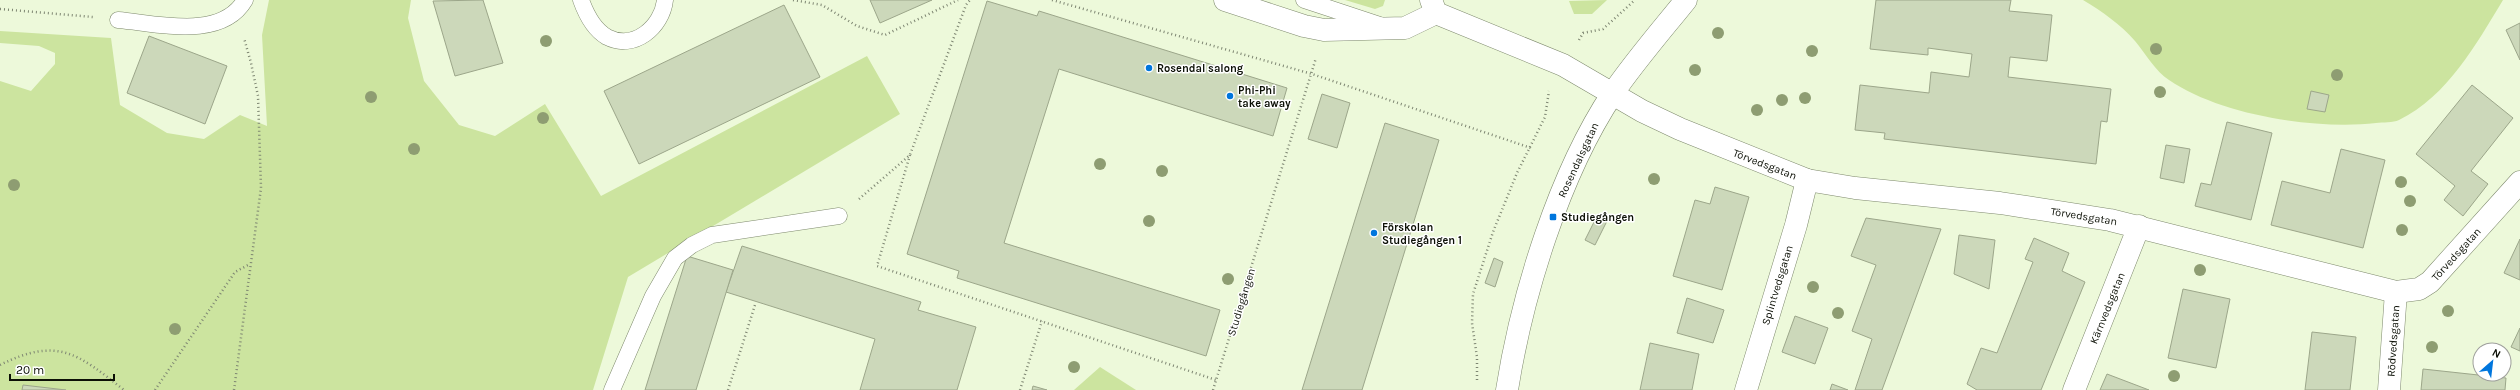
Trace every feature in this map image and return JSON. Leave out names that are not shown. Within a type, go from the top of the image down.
[{"type":"street","points":[[1225,0],[1304,26],[1324,30],[1405,28],[1434,7],[1563,65],[1613,93]]},
{"type":"street","name":"Rosendalsgatan","points":[[1507,390],[1516,334],[1553,217],[1591,131],[1613,93],[1686,0]]},
{"type":"street","name":"Törvedsgatan","points":[[1613,93],[1642,111],[1680,129],[1807,180],[1855,188],[2000,203],[2140,226],[2396,292],[2419,289],[2430,282],[2520,182]]},
{"type":"street","name":"Splintvedsgatan","points":[[1746,390],[1796,225],[1807,180]]},
{"type":"street","name":"Kärnvedsgatan","points":[[2074,390],[2140,226]]},
{"type":"street","name":"Rödvedsgatan","points":[[2389,390],[2396,292]]},
{"type":"lane","points":[[581,0],[594,27],[608,37],[623,40],[635,40],[647,32],[657,22],[664,0]]},
{"type":"lane","points":[[1304,0],[1375,22],[1388,29]]},
{"type":"lane","points":[[118,20],[190,27],[220,21],[240,6]]},
{"type":"lane","points":[[612,390],[653,296],[675,258],[692,246],[712,235],[839,216]]},
{"type":"path","points":[[793,0],[822,5],[857,26],[885,35],[958,0]]},
{"type":"path","points":[[970,0],[966,5],[910,155],[877,266],[1216,380]]},
{"type":"path","points":[[1052,0],[1312,74],[1531,148]]},
{"type":"path","points":[[1477,384],[1478,357],[1472,323],[1473,294],[1496,224],[1517,173],[1531,148],[1545,117],[1548,92],[1583,33],[1604,29],[1635,0]]},
{"type":"path","points":[[234,390],[261,188],[261,136],[258,96],[240,6]]},
{"type":"path","points":[[0,9],[118,20]]},
{"type":"path","name":"Studiegången","points":[[1213,390],[1312,74],[1324,30]]},
{"type":"path","points":[[839,216],[910,155]]},
{"type":"path","points":[[155,390],[235,272],[250,264]]},
{"type":"path","points":[[728,390],[754,305]]},
{"type":"path","points":[[1020,390],[1042,321]]},
{"type":"path","points":[[0,365],[39,350],[72,353],[124,390]]},
{"type":"green space","points":[[269,0],[411,0],[408,18],[424,81],[459,125],[495,136],[545,104],[601,196],[867,56],[900,114],[628,277],[593,390],[0,390],[0,81],[31,91],[55,64],[55,53],[39,46],[0,43],[0,31],[111,38],[120,105],[167,133],[204,139],[240,115],[267,126],[262,35]]},
{"type":"green space","points":[[1345,0],[1385,0],[1383,6],[1375,9]]},
{"type":"green space","points":[[1607,0],[1592,14],[1574,14],[1569,1]]},
{"type":"green space","points":[[2083,0],[2503,0],[2483,34],[2459,68],[2432,98],[2416,110],[2397,121],[2352,125],[2297,122],[2269,117],[2241,111],[2190,92],[2164,77],[2135,41],[2123,29]]},
{"type":"green space","points":[[1100,367],[1136,390],[1074,390]]},
{"type":"building","points":[[483,0],[503,63],[455,76],[433,1]]},
{"type":"building","points":[[870,0],[932,0],[880,23]]},
{"type":"building","points":[[1876,0],[2011,0],[2009,11],[2052,15],[2047,61],[2010,57],[2008,77],[2111,89],[2107,122],[2101,121],[2096,164],[1884,139],[1885,133],[1855,130],[1860,85],[1929,93],[1931,72],[1969,77],[1972,54],[1928,48],[1928,55],[1870,49]]},
{"type":"building","points":[[987,1],[1037,16],[1039,11],[1287,88],[1273,136],[1059,69],[1004,243],[1220,310],[1206,356],[957,278],[959,271],[907,254]]},
{"type":"building","points":[[784,5],[820,77],[639,164],[604,91]]},
{"type":"building","points":[[2520,23],[2520,60],[2506,30]]},
{"type":"building","points":[[149,36],[227,66],[205,124],[127,93]]},
{"type":"building","points":[[2472,85],[2513,118],[2471,171],[2488,184],[2463,216],[2444,200],[2455,186],[2416,154]]},
{"type":"building","points":[[2311,91],[2329,95],[2325,112],[2307,109]]},
{"type":"building","points":[[1322,94],[1350,103],[1337,148],[1308,139]]},
{"type":"building","points":[[2227,122],[2272,133],[2251,220],[2195,206],[2201,183],[2211,185]]},
{"type":"building","points":[[1385,123],[1439,140],[1362,390],[1302,390]]},
{"type":"building","points":[[2166,145],[2190,149],[2184,183],[2160,178]]},
{"type":"building","points":[[2341,149],[2385,160],[2363,248],[2271,225],[2282,181],[2330,193]]},
{"type":"building","points":[[1715,187],[1749,197],[1722,290],[1673,276],[1695,200],[1710,204]]},
{"type":"building","points":[[1598,214],[1608,219],[1595,245],[1585,240]]},
{"type":"building","points":[[1866,218],[1941,229],[1882,390],[1855,390],[1872,339],[1852,331],[1876,265],[1851,256]]},
{"type":"building","points":[[1959,235],[1995,240],[1989,289],[1954,274]]},
{"type":"building","points":[[2034,238],[2069,253],[2062,271],[2085,282],[2041,390],[1977,390],[1967,384],[1981,348],[1997,353],[2033,262],[2025,259]]},
{"type":"building","points":[[2520,239],[2520,280],[2504,273]]},
{"type":"building","points":[[742,246],[921,302],[918,310],[976,327],[957,390],[860,390],[875,339],[726,292]]},
{"type":"building","points":[[687,256],[733,270],[696,390],[645,390]]},
{"type":"building","points":[[1494,258],[1503,262],[1495,287],[1485,283]]},
{"type":"building","points":[[2183,289],[2230,299],[2216,368],[2168,358]]},
{"type":"building","points":[[1687,298],[1724,310],[1713,343],[1677,333]]},
{"type":"building","points":[[1795,316],[1828,328],[1815,364],[1782,352]]},
{"type":"building","points":[[2520,328],[2520,351],[2512,347]]},
{"type":"building","points":[[2312,332],[2356,337],[2350,390],[2305,390]]},
{"type":"building","points":[[1650,343],[1699,354],[1692,390],[1640,390]]},
{"type":"building","points":[[2423,369],[2472,374],[2472,382],[2506,382],[2505,390],[2421,390]]},
{"type":"building","points":[[2107,374],[2149,390],[2100,390]]},
{"type":"building","points":[[1832,384],[1848,390],[1830,390]]},
{"type":"building","points":[[23,385],[66,390],[22,390]]},
{"type":"building","points":[[1033,386],[1047,390],[1032,390]]},
{"type":"place","name":"Rosendal salong","points":[[1149,68]]},
{"type":"place","name":"Phi-Phi take away","points":[[1230,96]]},
{"type":"place","name":"Studiegången","points":[[1553,217]]},
{"type":"place","name":"Förskolan Studiegången 1","points":[[1374,233]]}]
